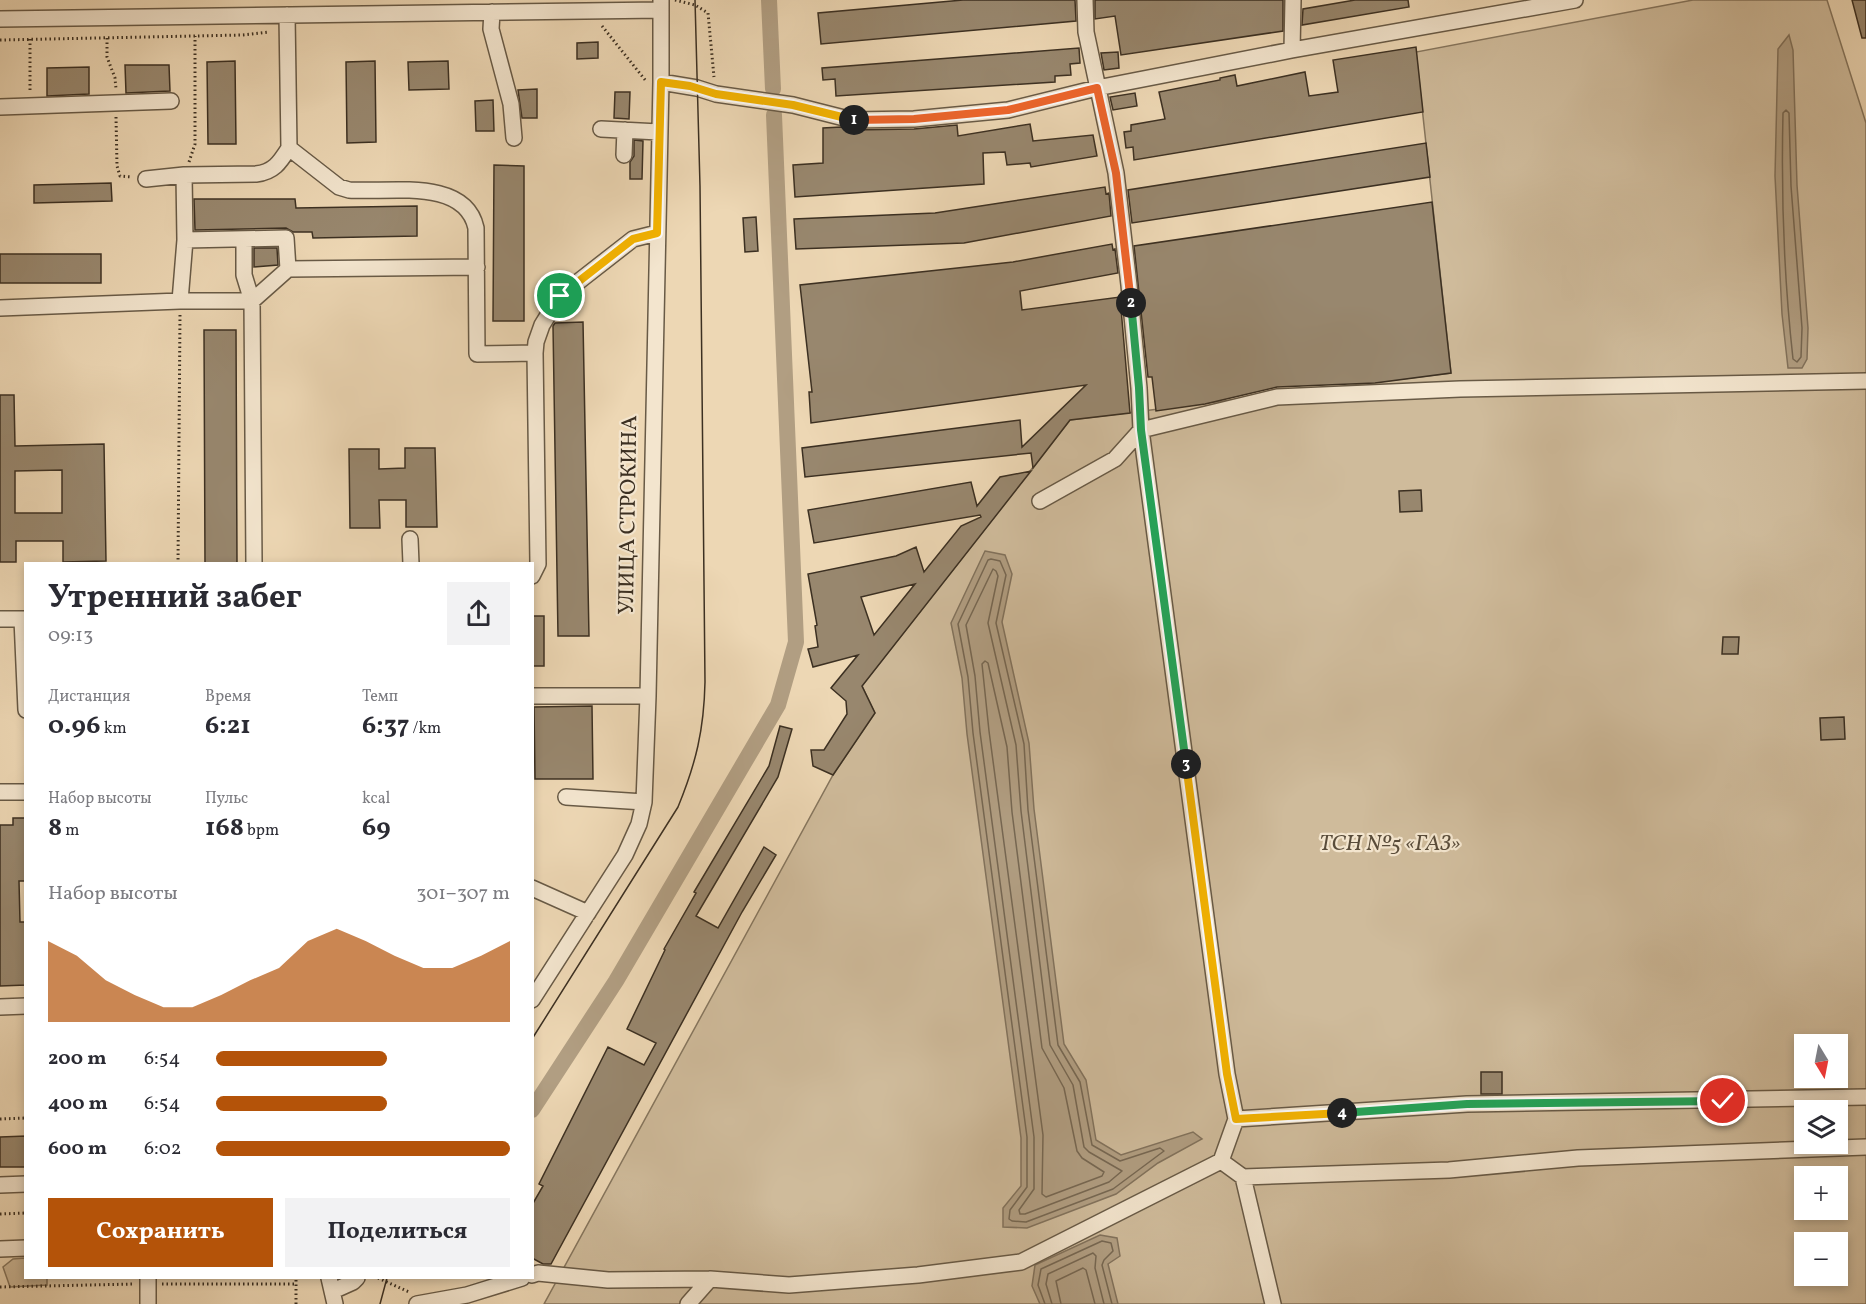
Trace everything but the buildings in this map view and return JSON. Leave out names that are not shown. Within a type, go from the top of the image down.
[{"type":"street","points":[[534,1274],[608,1280],[710,1279],[789,1285],[918,1275],[1021,1262],[1221,1161],[1236,1119],[1227,1074],[1141,430],[1124,232],[1116,173],[1086,32],[1085,0]]},
{"type":"street","points":[[1293,0],[1293,50]]},
{"type":"street","points":[[661,82],[690,86],[716,94],[793,105],[852,120],[914,119],[1008,110],[1097,88],[1293,50],[1575,0]]},
{"type":"street","points":[[0,19],[291,15],[386,7],[492,12],[661,5]]},
{"type":"street","name":"УЛИЦА СТРОКИНА","points":[[534,997],[625,855],[639,824],[644,802],[661,5]]},
{"type":"street","points":[[492,12],[491,28],[511,104],[514,138]]},
{"type":"street","points":[[146,179],[184,175],[266,173],[279,164],[289,148],[291,15]]},
{"type":"street","points":[[0,107],[171,101]]},
{"type":"street","points":[[601,129],[659,132]]},
{"type":"street","points":[[624,155],[625,130]]},
{"type":"street","points":[[289,148],[339,187],[349,190],[428,191],[455,199],[463,204],[474,220],[477,267],[477,354],[535,353]]},
{"type":"street","points":[[180,301],[185,240],[184,175]]},
{"type":"street","points":[[534,572],[538,564],[535,353],[542,325],[560,296],[633,239],[657,233]]},
{"type":"street","points":[[185,240],[286,238],[288,269]]},
{"type":"street","points":[[244,239],[244,275],[252,301],[254,562]]},
{"type":"street","points":[[0,308],[180,301],[252,301],[288,269],[477,267]]},
{"type":"street","points":[[1040,501],[1115,459],[1141,430],[1277,398],[1460,389],[1866,381]]},
{"type":"street","points":[[410,539],[411,562]]},
{"type":"street","points":[[0,620],[24,619]]},
{"type":"street","points":[[534,696],[648,696]]},
{"type":"street","points":[[0,792],[24,792]]},
{"type":"street","points":[[566,797],[644,802]]},
{"type":"street","points":[[534,889],[588,913]]},
{"type":"street","points":[[0,1007],[24,1006]]},
{"type":"street","points":[[1236,1119],[1467,1104],[1866,1097]]},
{"type":"street","points":[[1221,1161],[1243,1177],[1449,1170],[1578,1158],[1866,1146]]},
{"type":"street","points":[[1243,1177],[1273,1304]]},
{"type":"street","points":[[0,1185],[24,1184]]},
{"type":"street","points":[[0,1249],[24,1248]]},
{"type":"street","points":[[148,1279],[148,1303]]},
{"type":"street","points":[[332,1291],[356,1279]]},
{"type":"street","points":[[417,1304],[466,1295],[519,1279]]},
{"type":"street","points":[[688,1304],[710,1279]]},
{"type":"path","points":[[675,0],[695,5],[708,13],[716,94]]},
{"type":"path","points":[[0,39],[243,35],[291,15]]},
{"type":"path","points":[[592,26],[603,26],[649,85],[661,82]]},
{"type":"path","points":[[184,175],[195,144],[195,36]]},
{"type":"path","points":[[30,39],[31,106]]},
{"type":"path","points":[[178,562],[180,301]]},
{"type":"path","points":[[0,1119],[24,1118]]},
{"type":"path","points":[[0,1214],[24,1213]]},
{"type":"path","points":[[296,1304],[297,1279]]},
{"type":"path","points":[[380,1279],[411,1293],[417,1304]]},
{"type":"green space","name":"ТСН №5 «ГАЗ»","points":[[1693,0],[1827,0],[1866,123],[1866,1304],[544,1304],[833,775],[875,713],[862,686],[1070,420],[1451,373],[1416,52]]},
{"type":"green space","points":[[24,1258],[24,1279],[47,1279],[47,1285],[10,1287],[3,1267],[13,1259]]},
{"type":"water","points":[[1789,35],[1793,50],[1797,185],[1808,328],[1807,359],[1802,368],[1788,368],[1782,314],[1775,176],[1778,49]]},
{"type":"water","points":[[985,551],[1005,555],[1012,574],[1002,622],[1029,743],[1034,809],[1064,1044],[1086,1080],[1096,1140],[1121,1155],[1193,1132],[1202,1139],[1158,1163],[1116,1194],[1027,1228],[1003,1227],[1003,1208],[1021,1186],[1021,1138],[967,734],[962,678],[951,623]]},
{"type":"water","points":[[1100,1235],[1117,1238],[1120,1256],[1108,1264],[1118,1304],[1040,1304],[1032,1286],[1035,1265]]},
{"type":"waterway","points":[[769,0],[773,89]]},
{"type":"waterway","points":[[534,1107],[616,981],[778,705],[796,642],[774,115]]},
{"type":"tram line","points":[[534,1036],[678,807],[690,776],[701,731],[705,682],[700,186],[695,0]]},
{"type":"tram line","points":[[380,1304],[387,1279]]},
{"type":"route","points":[[560,296],[633,239],[657,233],[661,82],[690,86],[716,94],[793,105],[852,120],[914,119],[1008,110],[1097,88],[1116,173],[1124,232],[1141,430],[1227,1074],[1236,1119],[1467,1104],[1723,1101]]}]
